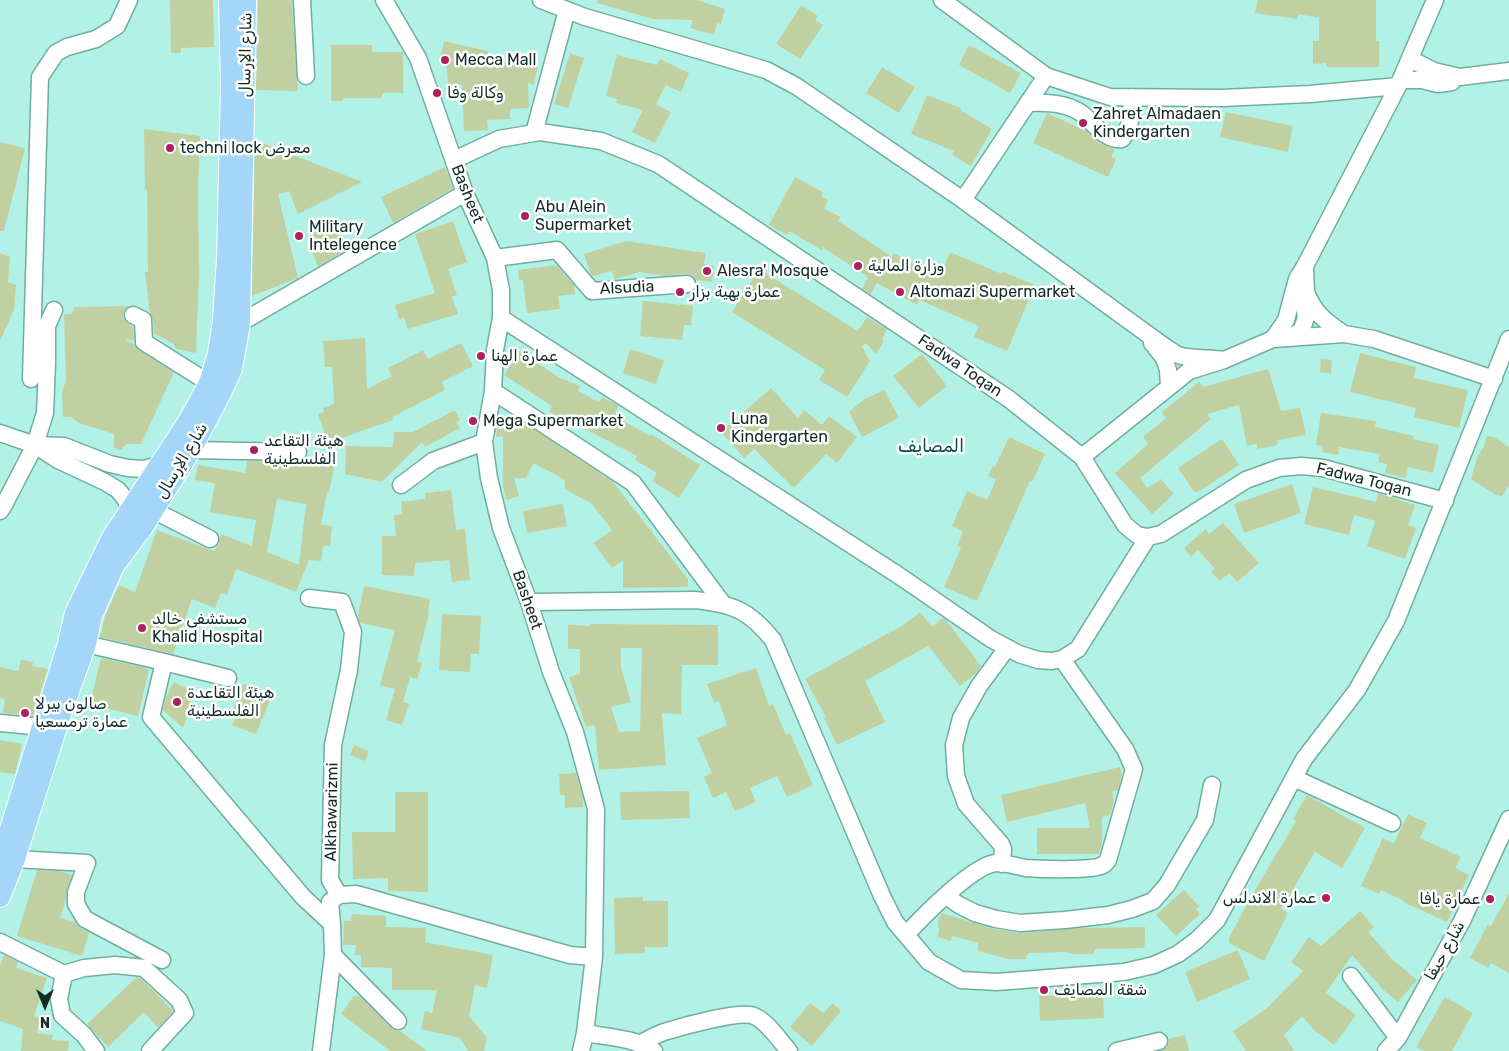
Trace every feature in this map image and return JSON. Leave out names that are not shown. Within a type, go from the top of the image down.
[{"type":"main road","name":"شارع الإرسال","points":[[0,897],[28,769],[67,648],[75,613],[111,539],[189,420],[209,383],[218,353],[223,321],[227,258],[231,85],[230,0]]},
{"type":"main road","name":"شارع الإرسال","points":[[7,862],[86,644],[92,616],[114,566],[153,510],[191,450],[232,369],[240,323],[246,0]]},
{"type":"street","points":[[31,379],[40,77],[56,53],[67,47],[96,39],[118,26],[129,0]]},
{"type":"street","points":[[302,0],[306,76]]},
{"type":"street","name":"Basheet","points":[[384,0],[418,58],[465,193],[495,258],[501,290],[501,318],[495,350],[492,391],[484,442],[489,478],[501,528],[574,732],[596,809],[594,956],[586,1033],[581,1051]]},
{"type":"street","points":[[542,0],[585,17],[766,70],[822,103],[963,200],[1161,344],[1179,355],[1224,360]]},
{"type":"street","points":[[942,0],[1046,76],[1110,97],[1231,98],[1310,94],[1422,80],[1438,84],[1454,82],[1460,77]]},
{"type":"street","points":[[1281,339],[1297,279],[1400,83],[1435,0]]},
{"type":"street","points":[[534,133],[567,10]]},
{"type":"street","points":[[1410,59],[1434,71],[1460,77],[1509,71]]},
{"type":"street","points":[[963,200],[1046,76]]},
{"type":"street","points":[[1028,103],[1045,102],[1079,112],[1108,138],[1115,140],[1122,139],[1127,133],[1132,114],[1132,98]]},
{"type":"street","name":"Fadwa Toqan","points":[[454,160],[499,139],[540,132],[601,141],[658,164],[1009,399],[1082,457],[1126,525],[1137,535],[1161,534],[1246,480],[1278,468],[1301,466],[1323,468],[1445,501]]},
{"type":"street","points":[[240,323],[465,193]]},
{"type":"street","name":"Alsudia","points":[[495,258],[557,250],[592,291],[687,284]]},
{"type":"street","points":[[1082,457],[1189,372],[1301,331],[1306,318],[1304,304],[1306,292],[1305,266]]},
{"type":"street","points":[[1306,292],[1311,306],[1326,321],[1344,334]]},
{"type":"street","points":[[0,511],[36,445],[44,413],[47,326],[54,310]]},
{"type":"street","points":[[133,315],[143,320],[144,342],[209,383]]},
{"type":"street","points":[[501,318],[901,577],[991,639],[1019,654],[1038,660],[1052,661],[1062,659],[1078,649],[1148,536]]},
{"type":"street","points":[[1148,334],[1164,358],[1170,387]]},
{"type":"street","points":[[1281,339],[1344,334],[1374,339],[1494,379]]},
{"type":"street","points":[[529,602],[695,600],[732,606],[747,614],[761,626],[772,640],[882,896],[895,922],[929,962],[961,980],[978,982],[1124,972],[1154,964],[1178,954],[1197,940],[1216,920],[1304,759],[1358,690],[1396,621],[1509,339]]},
{"type":"street","points":[[492,391],[633,483],[723,604]]},
{"type":"street","points":[[0,433],[36,445],[58,460],[105,482],[118,490],[126,500],[130,512]]},
{"type":"street","points":[[401,485],[433,461],[484,442]]},
{"type":"street","points":[[36,445],[64,446],[110,464],[128,468],[143,469],[160,465]]},
{"type":"street","points":[[191,450],[298,452]]},
{"type":"street","points":[[153,510],[210,539]]},
{"type":"street","name":"Alkhawarizmi","points":[[309,598],[342,602],[353,632],[349,670],[333,745],[330,880],[339,895]]},
{"type":"street","points":[[86,644],[228,678]]},
{"type":"street","points":[[1002,864],[1003,849],[1001,844],[966,804],[956,776],[954,745],[961,718],[979,686],[1007,648]]},
{"type":"street","points":[[906,935],[956,886],[983,868],[996,863],[1030,868],[1093,869],[1104,865],[1108,860],[1134,769],[1124,749],[1062,659]]},
{"type":"street","points":[[164,662],[151,717],[303,897],[332,924]]},
{"type":"street","points":[[0,722],[43,727]]},
{"type":"street","points":[[1294,778],[1392,823]]},
{"type":"street","points":[[946,896],[975,913],[1020,923],[1108,915],[1153,901],[1167,884],[1205,820],[1212,785]]},
{"type":"street","name":"شارع حيفا","points":[[1386,1051],[1398,1038],[1462,921],[1509,819]]},
{"type":"street","points":[[7,862],[87,863],[76,892],[76,904],[85,919],[162,960]]},
{"type":"street","points":[[321,1051],[333,955],[330,902],[339,895],[356,894],[570,954],[594,956]]},
{"type":"street","points":[[0,942],[64,974],[84,968],[115,965],[144,968],[179,1000],[185,1013],[150,1051]]},
{"type":"street","points":[[333,955],[398,1020]]},
{"type":"street","points":[[64,974],[58,999],[62,1015],[84,1034],[96,1051]]},
{"type":"street","points":[[1352,976],[1398,1038]]},
{"type":"street","points":[[586,1033],[627,1040],[647,1047],[663,1032],[727,1016],[748,1014],[761,1020],[790,1051]]},
{"type":"street","points":[[1117,1051],[1158,1041]]},
{"type":"building","points":[[170,0],[213,0],[214,47],[181,48],[181,53],[171,53]]},
{"type":"building","points":[[258,0],[292,0],[298,91],[256,90]]},
{"type":"building","points":[[597,0],[696,0],[725,9],[721,24],[717,23],[714,35],[690,28],[693,20],[653,19],[597,3]]},
{"type":"building","points":[[1258,0],[1376,0],[1376,41],[1379,41],[1379,67],[1326,67],[1326,63],[1313,64],[1313,41],[1319,41],[1319,18],[1298,14],[1297,19],[1255,13]]},
{"type":"building","points":[[801,5],[818,16],[815,20],[823,25],[800,59],[776,44]]},
{"type":"building","points":[[444,41],[488,51],[488,59],[503,62],[516,61],[538,66],[534,85],[528,83],[529,108],[510,109],[510,119],[487,120],[488,130],[464,131],[462,85],[448,84],[446,60],[440,59]]},
{"type":"building","points":[[331,45],[372,45],[372,52],[403,52],[403,93],[382,93],[382,98],[343,98],[343,101],[331,101]]},
{"type":"building","points":[[969,45],[1021,73],[1010,93],[959,65]]},
{"type":"building","points":[[570,53],[584,58],[568,108],[554,104]]},
{"type":"building","points":[[617,55],[657,65],[660,59],[689,73],[681,92],[666,85],[656,104],[671,112],[655,143],[632,132],[643,110],[616,103],[617,99],[606,96]]},
{"type":"building","points":[[882,67],[915,87],[899,113],[866,93]]},
{"type":"building","points":[[927,95],[961,108],[960,110],[992,129],[971,166],[952,155],[954,151],[911,134]]},
{"type":"building","points":[[1226,112],[1293,126],[1288,152],[1220,137]]},
{"type":"building","points":[[1047,113],[1086,131],[1099,143],[1115,149],[1111,157],[1116,159],[1108,177],[1033,143]]},
{"type":"building","points":[[144,129],[200,136],[198,193],[199,273],[196,353],[176,349],[174,344],[154,333],[145,272],[148,272]]},
{"type":"building","points":[[255,140],[362,182],[298,214],[289,191],[278,194],[298,278],[252,296]]},
{"type":"building","points":[[0,142],[25,148],[4,231],[0,231]]},
{"type":"building","points":[[445,167],[453,188],[393,223],[381,197]]},
{"type":"building","points":[[795,177],[823,192],[821,196],[828,200],[824,208],[840,217],[838,221],[892,257],[894,253],[939,278],[950,252],[1002,274],[1003,272],[1035,285],[1007,351],[974,337],[979,326],[919,300],[917,305],[877,283],[871,294],[862,289],[868,277],[823,247],[822,250],[789,231],[787,235],[769,225]]},
{"type":"building","points":[[453,221],[467,262],[448,269],[457,295],[452,297],[458,314],[408,329],[404,317],[399,319],[395,305],[435,293],[415,234]]},
{"type":"building","points":[[334,223],[341,241],[338,242],[342,253],[318,267],[308,240],[314,237],[312,232]]},
{"type":"building","points":[[626,241],[706,253],[704,264],[714,266],[712,282],[696,280],[692,275],[687,274],[665,276],[640,272],[615,279],[612,271],[592,276],[584,254]]},
{"type":"building","points":[[0,253],[10,257],[8,282],[16,285],[14,310],[0,341]]},
{"type":"building","points":[[557,265],[564,276],[574,285],[575,294],[558,296],[560,309],[527,313],[523,280],[519,280],[518,270]]},
{"type":"building","points":[[759,269],[858,331],[867,317],[887,329],[882,339],[884,341],[876,354],[866,343],[862,346],[870,361],[847,397],[819,380],[825,370],[732,312]]},
{"type":"building","points":[[643,301],[693,306],[691,325],[684,325],[682,340],[640,336]]},
{"type":"building","points":[[129,306],[124,310],[123,316],[125,321],[133,327],[134,340],[125,339],[174,372],[141,444],[126,444],[121,450],[114,448],[114,434],[79,423],[71,417],[63,417],[62,392],[66,381],[64,314],[71,314],[75,307]]},
{"type":"building","points":[[365,338],[367,389],[392,376],[388,368],[423,350],[428,359],[461,343],[473,366],[442,382],[445,390],[392,417],[393,420],[328,443],[318,414],[324,412],[323,408],[334,404],[332,367],[325,367],[323,341]]},
{"type":"building","points":[[630,349],[664,360],[656,384],[623,373]]},
{"type":"building","points":[[519,351],[560,378],[580,386],[578,391],[599,402],[602,397],[619,406],[615,413],[624,418],[623,421],[650,436],[651,434],[700,465],[679,498],[652,481],[657,473],[635,460],[637,456],[549,412],[552,406],[504,375]]},
{"type":"building","points":[[1360,353],[1416,367],[1414,378],[1468,390],[1459,428],[1414,417],[1416,408],[1350,392]]},
{"type":"building","points":[[922,354],[947,386],[919,408],[893,376]]},
{"type":"building","points":[[1321,359],[1332,360],[1331,373],[1320,372]]},
{"type":"building","points":[[1268,369],[1281,411],[1300,408],[1306,435],[1277,440],[1278,445],[1257,449],[1257,444],[1247,446],[1239,405],[1207,414],[1211,419],[1140,478],[1147,488],[1161,479],[1174,494],[1152,514],[1115,473],[1148,444],[1143,437],[1166,418],[1162,412],[1199,382],[1203,387]]},
{"type":"building","points":[[771,388],[798,418],[804,410],[822,425],[829,416],[857,437],[837,463],[826,454],[794,488],[754,449],[744,458],[721,432]]},
{"type":"building","points":[[884,390],[899,418],[862,437],[849,412],[863,400]]},
{"type":"building","points":[[455,410],[460,420],[456,422],[460,428],[425,447],[422,442],[382,482],[345,474],[346,446],[393,447],[394,432],[413,432]]},
{"type":"building","points":[[1321,413],[1376,421],[1375,427],[1414,436],[1413,439],[1439,445],[1433,473],[1408,467],[1406,478],[1385,473],[1387,464],[1378,462],[1380,454],[1339,447],[1338,455],[1322,452],[1323,446],[1316,445]]},
{"type":"building","points":[[498,420],[509,420],[517,424],[526,424],[613,482],[688,579],[688,587],[623,588],[623,560],[612,568],[594,543],[612,530],[592,504],[565,489],[565,480],[534,463],[526,478],[514,478],[519,496],[506,500],[503,486],[503,437],[496,437]]},
{"type":"building","points":[[1487,436],[1494,437],[1509,447],[1509,485],[1502,496],[1496,495],[1471,479],[1477,458]]},
{"type":"building","points":[[1009,437],[1045,454],[1032,482],[1030,481],[977,601],[944,587],[961,548],[957,546],[963,531],[952,526],[967,491],[987,500],[996,479],[988,476],[993,466],[995,467]]},
{"type":"building","points":[[1222,439],[1239,465],[1198,492],[1194,492],[1178,468]]},
{"type":"building","points":[[306,458],[335,463],[321,525],[332,526],[330,546],[323,546],[321,561],[309,560],[296,592],[236,569],[227,595],[221,593],[215,608],[192,599],[173,654],[100,637],[105,616],[119,585],[135,592],[157,530],[214,551],[219,543],[221,534],[252,546],[256,520],[210,512],[215,483],[195,480],[198,465],[245,473],[247,461],[284,462],[304,466]],"holes":[[[277,499],[306,504],[299,565],[267,552]]]},
{"type":"building","points":[[1292,484],[1301,513],[1244,533],[1234,504]]},
{"type":"building","points":[[1313,487],[1376,502],[1378,493],[1415,505],[1408,525],[1416,528],[1405,559],[1367,546],[1375,521],[1354,515],[1349,535],[1304,524]]},
{"type":"building","points":[[451,490],[456,530],[465,529],[470,580],[452,582],[449,560],[415,563],[414,576],[382,575],[382,536],[396,536],[394,515],[402,514],[401,502],[425,499],[425,493]]},
{"type":"building","points":[[563,504],[567,526],[527,533],[523,511]]},
{"type":"building","points":[[1223,523],[1259,563],[1237,582],[1229,573],[1220,581],[1211,572],[1215,569],[1198,550],[1191,557],[1184,548],[1206,529],[1209,534]]},
{"type":"building","points":[[364,586],[430,599],[429,613],[417,661],[422,663],[417,679],[410,677],[403,702],[409,704],[402,725],[386,720],[395,689],[380,685],[395,630],[360,623],[358,616]]},
{"type":"building","points":[[920,612],[932,627],[943,618],[945,619],[981,666],[975,674],[960,686],[928,646],[865,681],[885,722],[837,745],[824,718],[826,717],[805,679],[905,624]]},
{"type":"building","points":[[442,614],[481,616],[479,654],[471,654],[470,672],[439,670]]},
{"type":"building","points":[[591,624],[718,625],[718,665],[682,665],[681,714],[662,713],[666,765],[599,770],[595,725],[586,727],[569,677],[580,674],[580,649],[568,649],[568,625],[591,626]],"holes":[[[621,648],[642,648],[640,731],[619,732],[611,707],[631,702],[621,668]]]},
{"type":"building","points":[[101,658],[149,670],[138,716],[90,704]]},
{"type":"building","points":[[21,660],[33,662],[32,666],[48,669],[33,716],[3,713],[5,699],[0,698],[0,667],[18,671]]},
{"type":"building","points":[[756,668],[769,706],[773,704],[786,735],[790,733],[813,785],[787,797],[777,776],[750,788],[756,802],[735,811],[726,792],[713,798],[704,777],[712,773],[697,738],[727,725],[719,701],[714,703],[707,684]]},
{"type":"building","name":"هيئة التقاعدة الفلسطينية","points":[[174,682],[194,692],[183,728],[163,710],[166,697]]},
{"type":"building","points":[[243,684],[264,692],[262,697],[270,700],[256,734],[232,725],[236,716],[231,715]]},
{"type":"building","points":[[0,740],[22,744],[15,774],[0,772]]},
{"type":"building","points":[[354,745],[369,751],[365,761],[350,755]]},
{"type":"building","points":[[1120,767],[1122,774],[1118,790],[1112,791],[1114,801],[1110,815],[1102,817],[1102,844],[1099,854],[1037,854],[1037,828],[1090,828],[1085,803],[1007,822],[1001,795]]},
{"type":"building","points":[[576,773],[583,798],[583,807],[565,808],[565,795],[560,795],[559,774]]},
{"type":"building","points":[[689,791],[690,818],[621,820],[620,792]]},
{"type":"building","points":[[395,792],[428,792],[428,892],[388,891],[388,878],[353,879],[352,832],[395,832]]},
{"type":"building","points":[[1307,795],[1365,828],[1342,868],[1315,852],[1281,909],[1288,913],[1264,961],[1229,943],[1229,938],[1296,821],[1293,819]]},
{"type":"building","points":[[1408,814],[1427,823],[1420,838],[1461,857],[1455,868],[1469,875],[1447,922],[1381,890],[1379,894],[1361,886],[1383,838],[1394,844]]},
{"type":"building","points":[[37,870],[59,871],[72,875],[60,918],[75,922],[80,928],[89,933],[82,956],[17,936]]},
{"type":"building","points":[[1184,890],[1199,906],[1196,909],[1200,914],[1176,936],[1156,915]]},
{"type":"building","points":[[1509,893],[1509,973],[1491,963],[1488,968],[1470,958],[1488,924],[1491,926]]},
{"type":"building","points":[[643,897],[643,901],[668,901],[668,947],[645,947],[645,953],[615,954],[614,898]]},
{"type":"building","points":[[1360,911],[1374,927],[1368,932],[1392,959],[1417,980],[1398,1002],[1380,987],[1352,955],[1326,993],[1356,1015],[1334,1045],[1315,1031],[1302,1016],[1284,1035],[1294,1051],[1246,1051],[1233,1031],[1267,1008],[1303,971],[1291,962],[1309,937],[1321,946]]},
{"type":"building","points":[[942,913],[993,929],[1019,933],[1080,928],[1145,927],[1145,943],[1144,948],[1095,949],[1093,954],[1066,952],[1028,953],[1026,959],[1009,959],[978,951],[978,943],[952,936],[951,941],[937,937],[939,932],[938,920]]},
{"type":"building","points":[[352,914],[386,916],[386,927],[426,928],[425,942],[493,955],[487,988],[475,985],[469,1016],[487,1038],[484,1051],[468,1051],[460,1038],[421,1029],[425,1011],[432,1013],[437,990],[392,990],[392,968],[361,967],[361,955],[355,955],[356,945],[343,945],[344,921],[351,921]]},
{"type":"building","points":[[1238,950],[1250,979],[1197,1002],[1185,972]]},
{"type":"building","points":[[4,955],[18,962],[16,968],[47,978],[34,1016],[41,1018],[37,1033],[53,1035],[52,1040],[69,1041],[68,1051],[21,1051],[23,1029],[0,1021],[0,966]]},
{"type":"building","points":[[137,977],[152,989],[173,1011],[158,1028],[144,1012],[108,1047],[87,1024]]},
{"type":"building","points":[[1103,994],[1104,1018],[1040,1021],[1039,996]]},
{"type":"building","points":[[354,996],[361,997],[391,1028],[400,1031],[427,1051],[390,1051],[341,1014]]},
{"type":"building","points":[[1445,997],[1473,1013],[1452,1051],[1424,1051],[1416,1047]]},
{"type":"building","points":[[810,1003],[824,1013],[832,1003],[841,1011],[812,1046],[790,1027]]},
{"type":"building","points":[[1185,1035],[1189,1051],[1160,1051],[1166,1048],[1169,1039]]},
{"type":"place","name":"Mecca Mall","points":[[445,60]]},
{"type":"place","name":"وكالة وفا","points":[[437,93]]},
{"type":"place","name":"Zahret Almadaen Kindergarten","points":[[1083,123]]},
{"type":"place","name":"techni lock معرض","points":[[170,148]]},
{"type":"place","name":"Abu Alein Supermarket","points":[[525,216]]},
{"type":"place","name":"Military Intelegence","points":[[299,236]]},
{"type":"place","name":"وزارة المالية","points":[[858,266]]},
{"type":"place","name":"Alesra' Mosque","points":[[707,271]]},
{"type":"place","name":"عمارة بهية بزار","points":[[680,292]]},
{"type":"place","name":"Altomazi Supermarket","points":[[900,292]]},
{"type":"place","name":"عمارة الهنا","points":[[481,356]]},
{"type":"place","name":"Mega Supermarket","points":[[473,421]]},
{"type":"place","name":"Luna Kindergarten","points":[[721,428]]},
{"type":"place","name":"هيئة التقاعد الفلسطينية","points":[[254,450]]},
{"type":"place","name":"مستشفى خالد Khalid Hospital","points":[[142,628]]},
{"type":"place","name":"هيئة التقاعدة الفلسطينية","points":[[177,702]]},
{"type":"place","name":"صالون بيرلا عمارة ترمسعيا","points":[[25,713]]},
{"type":"place","name":"عمارة الاندلس","points":[[1326,898]]},
{"type":"place","name":"عمارة يافا","points":[[1490,899]]},
{"type":"place","name":"شقة المصايف","points":[[1044,990]]},
{"type":"district","name":"المصايف","points":[[931,447]]}]
